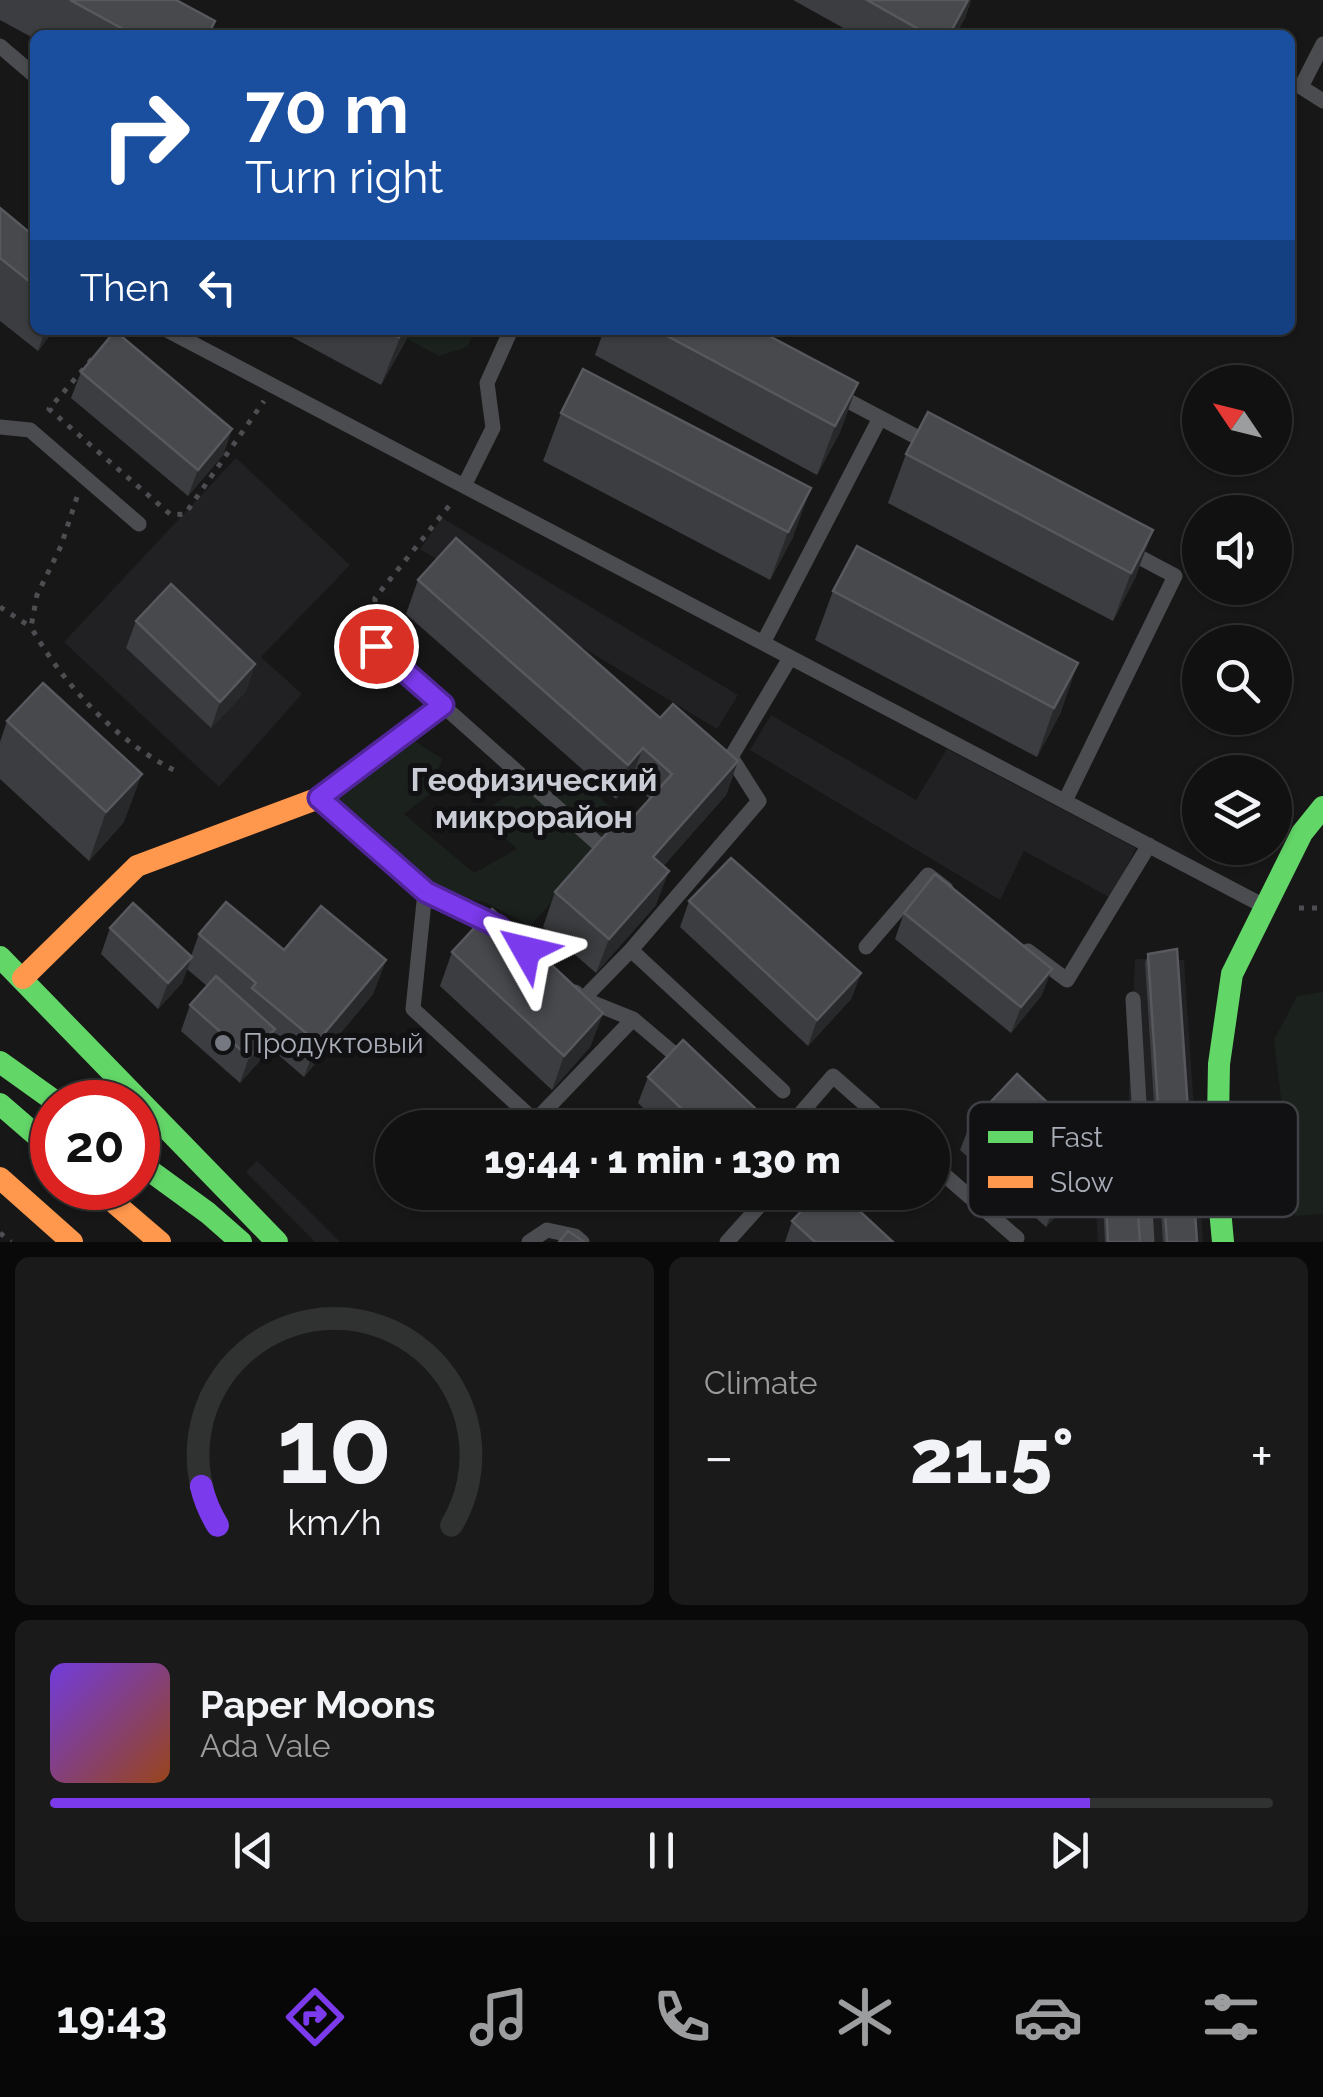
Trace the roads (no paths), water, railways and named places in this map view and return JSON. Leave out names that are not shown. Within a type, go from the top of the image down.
[{"type":"street","points":[[23,978],[137,866],[319,798],[443,705]]},
{"type":"street","points":[[1218,1102],[1219,1064],[1232,974],[1302,833],[1323,808]]},
{"type":"street","points":[[0,957],[277,1242]]},
{"type":"street","points":[[0,1062],[30,1083]]},
{"type":"street","points":[[0,1104],[30,1130]]},
{"type":"street","points":[[0,1178],[72,1242]]},
{"type":"street","points":[[160,1178],[241,1242]]},
{"type":"street","points":[[123,1210],[160,1242]]},
{"type":"street","points":[[1220,1217],[1222,1242]]},
{"type":"lane","points":[[1323,44],[1302,87],[1323,102]]},
{"type":"lane","points":[[0,46],[30,72]]},
{"type":"lane","points":[[176,335],[1266,906]]},
{"type":"lane","points":[[464,486],[493,428],[487,383],[509,335]]},
{"type":"lane","points":[[814,382],[949,455]]},
{"type":"lane","points":[[763,643],[880,418]]},
{"type":"lane","points":[[0,427],[30,430],[139,524]]},
{"type":"lane","points":[[1065,801],[1175,576],[1106,538]]},
{"type":"lane","points":[[376,646],[597,843]]},
{"type":"lane","points":[[584,999],[759,801],[731,758],[790,658]]},
{"type":"lane","points":[[319,798],[426,892],[497,926],[512,938]]},
{"type":"lane","points":[[1020,945],[1067,980],[1149,846]]},
{"type":"lane","points":[[866,947],[928,875],[958,898]]},
{"type":"lane","points":[[426,892],[413,1009],[535,1121],[633,1019]]},
{"type":"lane","points":[[631,950],[783,1090]]},
{"type":"lane","points":[[569,987],[584,999],[633,1019],[706,1079]]},
{"type":"lane","points":[[1133,1000],[1138,1102]]},
{"type":"lane","points":[[804,1110],[833,1076],[872,1110]]},
{"type":"lane","points":[[728,1242],[756,1210]]},
{"type":"lane","points":[[993,1217],[1017,1238]]},
{"type":"lane","points":[[1145,1217],[1146,1242]]},
{"type":"lane","points":[[529,1242],[546,1230],[574,1236],[582,1242]]},
{"type":"place","name":"Продуктовый","points":[[223,1043]]},
{"type":"district","name":"Геофизический микрорайон","points":[[534,798]]}]
